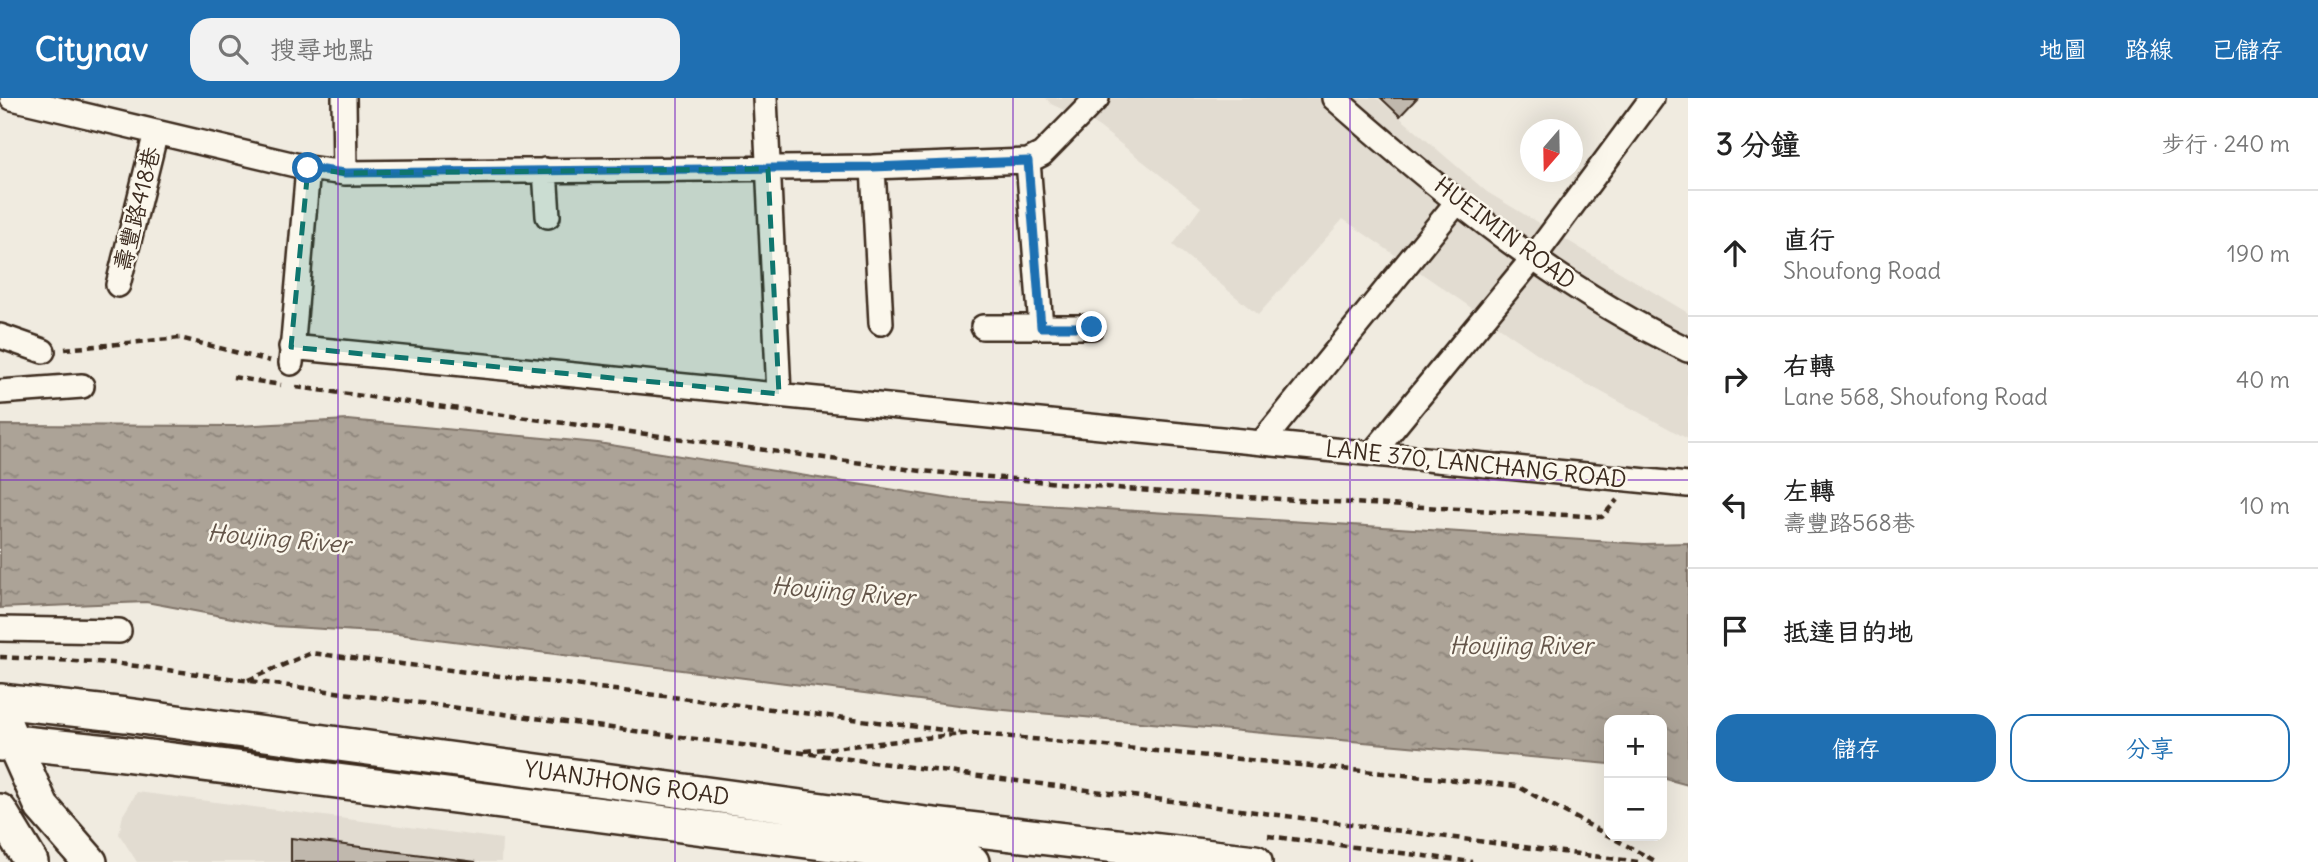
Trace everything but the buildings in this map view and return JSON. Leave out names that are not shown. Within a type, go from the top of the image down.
[{"type":"street","points":[[12,98],[308,168],[345,173],[768,169],[1028,161],[1042,154],[1097,98]]},
{"type":"street","points":[[344,98],[345,173]]},
{"type":"street","points":[[765,98],[779,394]]},
{"type":"street","name":"HUEIMIN ROAD","points":[[1334,98],[1458,201],[1534,257],[1631,323],[1688,350]]},
{"type":"street","points":[[1372,454],[1534,257],[1652,98]]},
{"type":"street","name":"壽豐路418巷","points":[[118,285],[156,132]]},
{"type":"street","points":[[1028,161],[1041,327]]},
{"type":"street","points":[[873,167],[881,323]]},
{"type":"street","points":[[291,355],[308,168]]},
{"type":"street","points":[[545,170],[548,216]]},
{"type":"street","points":[[1263,441],[1458,201]]},
{"type":"street","points":[[983,327],[1092,327]]},
{"type":"street","points":[[0,336],[43,351]]},
{"type":"street","name":"LANE 370, LANCHANG ROAD","points":[[291,355],[779,394],[1688,485]]},
{"type":"street","points":[[0,392],[82,386]]},
{"type":"street","points":[[0,629],[119,631]]},
{"type":"street","name":"YUANJHONG ROAD","points":[[0,701],[126,715],[926,824],[1255,862]]},
{"type":"street","points":[[4,733],[42,807],[90,862]]},
{"type":"street","name":"YUANJHONG ROAD","points":[[4,733],[909,859],[972,862]]},
{"type":"street","points":[[0,811],[31,862]]},
{"type":"street","points":[[909,859],[926,824]]},
{"type":"path","points":[[43,351],[180,338],[270,361],[291,355]]},
{"type":"path","points":[[233,377],[921,471],[1174,493],[1602,517],[1620,497]]},
{"type":"path","points":[[247,680],[310,653],[971,733],[1517,786],[1657,862]]},
{"type":"path","points":[[0,657],[113,663],[1639,862]]},
{"type":"path","points":[[797,752],[971,733]]},
{"type":"highlighted area","points":[[308,168],[345,173],[768,169],[779,394],[291,347]]},
{"type":"shaded area","points":[[1046,98],[1377,98],[1487,192],[1688,313],[1688,439],[1561,370],[1343,219],[1258,315],[1173,245],[1201,207],[1098,126],[1051,104]]},
{"type":"shaded area","points":[[137,792],[502,839],[501,862],[137,862],[119,834],[123,815]]},
{"type":"water","name":"Houjing River","points":[[348,420],[598,443],[952,499],[1644,544],[1688,543],[1688,785],[1667,779],[1667,715],[1604,715],[1604,764],[982,708],[390,633],[275,626],[146,602],[0,608],[0,425],[238,426]]},
{"type":"route","points":[[308,168],[345,173],[873,167],[1028,161],[1041,327],[1092,327]]}]
